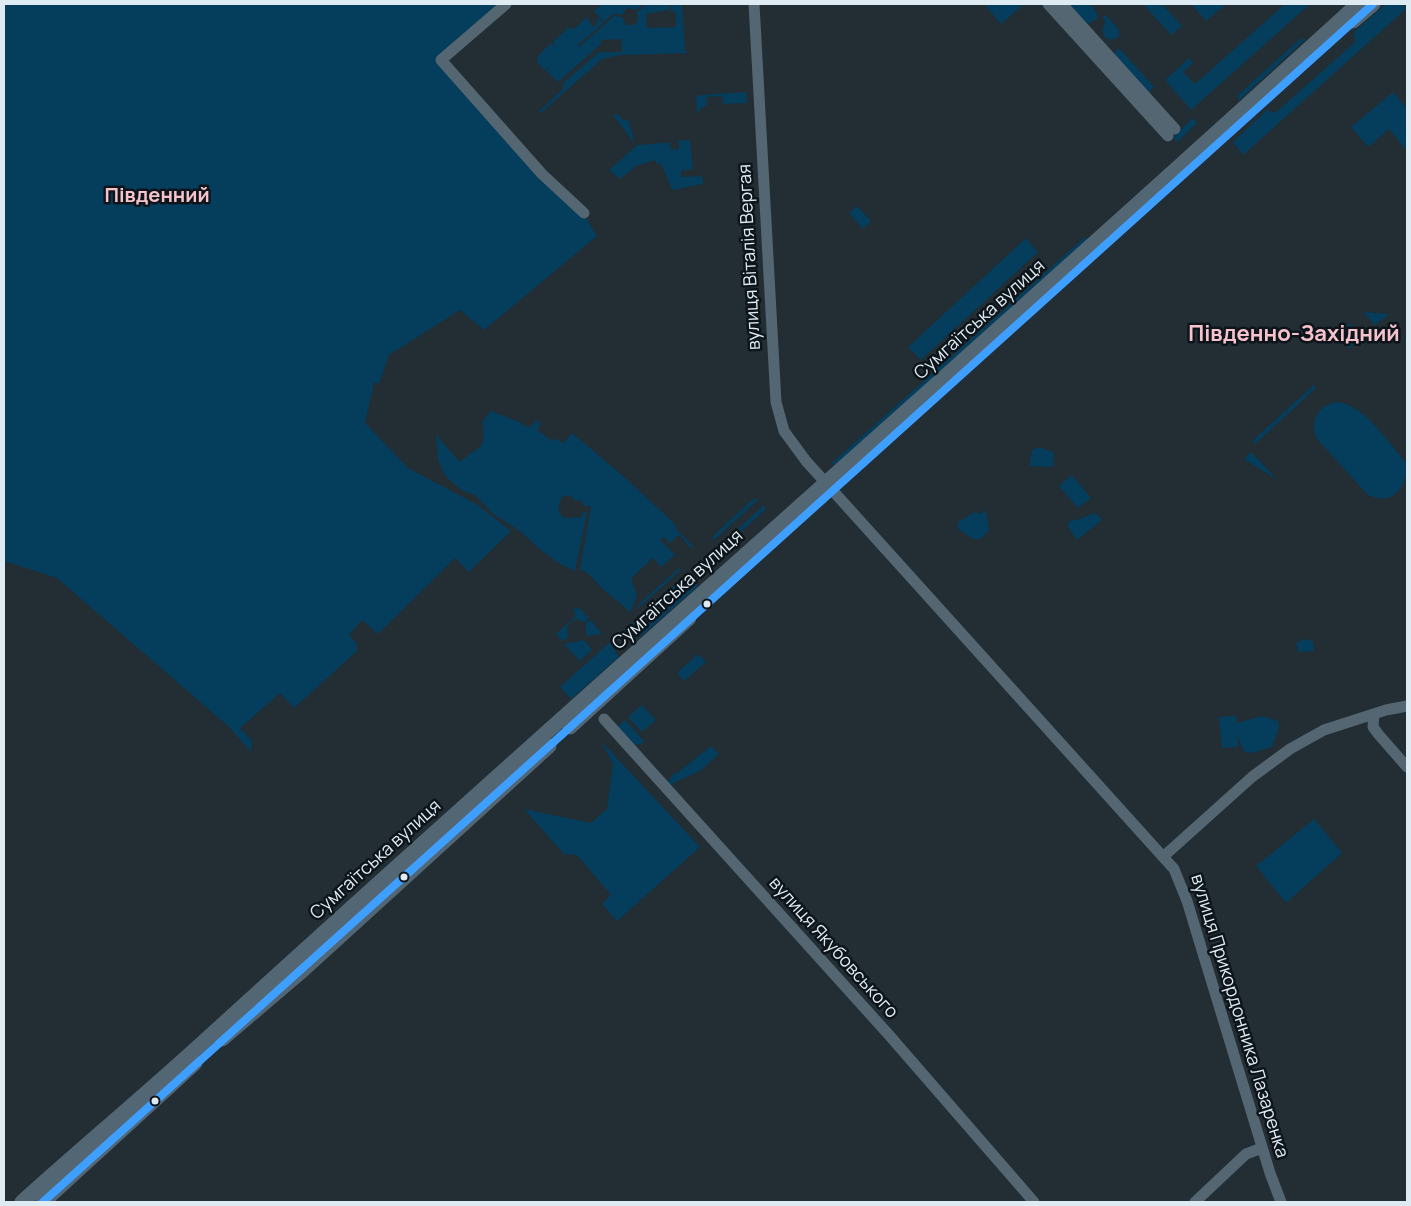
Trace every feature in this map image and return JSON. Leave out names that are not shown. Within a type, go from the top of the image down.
[{"type":"main road","name":"Сумгаїтська вулиця","points":[[22,1202],[236,1019],[303,970],[351,923],[1358,4]]},
{"type":"main road","name":"Сумгаїтська вулиця","points":[[829,487],[1373,4]]},
{"type":"main road","name":"Сумгаїтська вулиця","points":[[43,1202],[236,1019]]},
{"type":"street","points":[[506,4],[441,60],[542,174],[584,213]]},
{"type":"street","name":"вулиця Віталія Вергая","points":[[754,4],[777,411],[787,438],[829,487]]},
{"type":"street","points":[[1048,4],[1171,132],[1062,4]]},
{"type":"street","name":"вулиця Прикордонника Лазаренка","points":[[829,487],[1174,869],[1182,887],[1262,1148],[1281,1202]]},
{"type":"street","points":[[1164,856],[1278,756],[1324,730],[1407,706]]},
{"type":"street","points":[[1374,714],[1376,731],[1407,768]]},
{"type":"street","name":"вулиця Якубовського","points":[[604,719],[889,1035],[1034,1202]]},
{"type":"street","points":[[1195,1202],[1246,1154],[1262,1148]]},
{"type":"shaded area","points":[[4,4],[506,4],[441,61],[585,216],[597,236],[484,330],[460,310],[389,355],[379,384],[374,382],[365,423],[408,468],[476,504],[511,531],[469,572],[455,558],[378,634],[362,620],[349,635],[357,644],[357,651],[294,708],[280,693],[240,728],[252,741],[251,752],[229,727],[57,578],[4,561]]},
{"type":"shaded area","points":[[602,4],[643,4],[636,10],[627,8],[622,15],[613,14],[604,22],[594,11]]},
{"type":"shaded area","points":[[646,4],[669,4],[669,10],[646,14],[647,28],[676,27],[676,12],[671,12],[671,4],[682,4],[685,51],[690,53],[621,55],[602,59],[541,113],[539,111],[563,89],[563,83],[599,52],[622,52],[621,39],[601,40],[601,44],[558,82],[546,71],[549,66],[544,70],[537,62],[538,56],[551,43],[556,48],[553,42],[569,27],[574,29],[587,17],[593,27],[598,23],[596,20],[599,18],[603,23],[578,45],[579,47],[614,16],[622,17],[626,25],[633,25],[638,21],[637,12]]},
{"type":"shaded area","points":[[984,4],[1024,4],[1001,24]]},
{"type":"shaded area","points":[[1070,4],[1091,4],[1098,16],[1097,19],[1086,25]]},
{"type":"shaded area","points":[[1143,4],[1162,4],[1182,26],[1171,35]]},
{"type":"shaded area","points":[[1191,4],[1226,4],[1206,21]]},
{"type":"shaded area","points":[[1285,4],[1310,4],[1191,110],[1165,80],[1189,58],[1193,63],[1183,72],[1195,84]]},
{"type":"shaded area","points":[[1386,4],[1402,4],[1407,8],[1243,155],[1233,142],[1267,110],[1275,113],[1355,42],[1354,32]]},
{"type":"shaded area","points":[[1106,15],[1119,30],[1119,37],[1110,40],[1105,37],[1102,30],[1105,23],[1103,16]]},
{"type":"shaded area","points":[[1300,39],[1306,39],[1238,101],[1238,95]]},
{"type":"shaded area","points":[[1119,48],[1154,87],[1149,92],[1112,55]]},
{"type":"shaded area","points":[[746,92],[747,103],[723,104],[722,96],[707,97],[707,105],[700,109],[697,115],[696,97],[700,95]]},
{"type":"shaded area","points":[[1393,92],[1407,109],[1407,151],[1389,129],[1368,147],[1351,127]]},
{"type":"shaded area","points":[[612,114],[619,115],[623,120],[629,121],[635,144]]},
{"type":"shaded area","points":[[1193,118],[1197,123],[1177,142],[1173,137]]},
{"type":"shaded area","points":[[690,140],[693,169],[681,171],[681,177],[702,176],[703,184],[672,190],[661,163],[657,164],[655,160],[636,166],[620,179],[609,170],[637,145],[674,142],[670,143],[671,150],[679,149],[679,142],[675,141]]},
{"type":"shaded area","points":[[857,206],[871,221],[863,229],[849,213]]},
{"type":"shaded area","points":[[1085,237],[1090,243],[837,468],[832,463]]},
{"type":"shaded area","points":[[1026,238],[1038,252],[921,360],[908,347]]},
{"type":"shaded area","points":[[1363,312],[1389,314],[1375,325]]},
{"type":"shaded area","points":[[1350,323],[1362,337],[1349,349],[1346,345],[1353,339],[1346,328]]},
{"type":"shaded area","points":[[1314,385],[1316,388],[1255,444],[1252,441]]},
{"type":"shaded area","points":[[1337,402],[1357,409],[1376,426],[1407,464],[1402,486],[1393,496],[1378,498],[1368,495],[1317,439],[1314,426],[1317,415],[1320,410]]},
{"type":"shaded area","points":[[491,411],[522,423],[528,428],[537,420],[541,424],[537,430],[552,441],[555,438],[563,443],[572,433],[622,475],[677,526],[675,528],[693,546],[693,550],[679,535],[670,543],[664,537],[660,540],[675,555],[661,567],[653,558],[631,578],[637,595],[630,613],[580,569],[591,506],[583,506],[582,501],[574,500],[571,495],[562,497],[559,506],[560,513],[565,518],[581,517],[583,512],[587,512],[575,571],[560,564],[542,551],[521,532],[492,513],[475,495],[463,491],[444,474],[438,459],[436,436],[438,434],[438,437],[460,462],[480,447],[483,438],[482,422]]},
{"type":"shaded area","points":[[1040,447],[1054,453],[1053,467],[1029,466],[1032,450]]},
{"type":"shaded area","points":[[1251,452],[1273,475],[1276,479],[1244,459]]},
{"type":"shaded area","points":[[1072,475],[1091,498],[1078,508],[1059,486]]},
{"type":"shaded area","points":[[753,499],[759,499],[713,541],[713,536]]},
{"type":"shaded area","points":[[764,505],[765,510],[716,554],[708,556]]},
{"type":"shaded area","points":[[986,510],[989,530],[981,539],[973,539],[958,529],[958,522],[975,512],[980,514]]},
{"type":"shaded area","points":[[1096,513],[1102,520],[1077,540],[1068,527],[1069,521]]},
{"type":"shaded area","points":[[679,568],[681,570],[636,610],[640,603]]},
{"type":"shaded area","points":[[686,575],[689,578],[621,639],[615,639]]},
{"type":"shaded area","points":[[696,583],[698,586],[637,640],[648,625]]},
{"type":"shaded area","points":[[579,608],[589,618],[583,623],[578,619],[570,623],[567,630],[568,637],[562,641],[556,634],[576,616],[573,609]]},
{"type":"shaded area","points":[[591,620],[602,634],[586,636],[586,623]]},
{"type":"shaded area","points":[[1305,639],[1313,641],[1314,651],[1298,652],[1296,643]]},
{"type":"shaded area","points":[[584,640],[592,650],[580,661],[564,644]]},
{"type":"shaded area","points":[[610,642],[619,657],[571,699],[560,687]]},
{"type":"shaded area","points":[[698,654],[706,662],[684,681],[677,673]]},
{"type":"shaded area","points":[[642,705],[656,720],[642,732],[628,717]]},
{"type":"shaded area","points":[[1236,716],[1237,723],[1262,716],[1278,721],[1279,727],[1272,747],[1252,753],[1245,752],[1240,744],[1237,730],[1238,747],[1222,748],[1219,717]]},
{"type":"shaded area","points":[[625,720],[645,742],[633,746],[617,727]]},
{"type":"shaded area","points":[[601,741],[700,847],[617,921],[602,904],[611,895],[577,855],[564,854],[524,809],[591,823],[607,809],[613,764]]},
{"type":"shaded area","points":[[711,746],[719,754],[700,771],[669,785],[667,783],[674,773],[676,774]]},
{"type":"shaded area","points":[[1314,819],[1342,853],[1286,903],[1256,866]]},
{"type":"transit line","points":[[43,1202],[1373,4]]},
{"type":"district","name":"Південний","points":[[157,196]]},
{"type":"district","name":"Південно-Західний","points":[[1294,335]]}]
